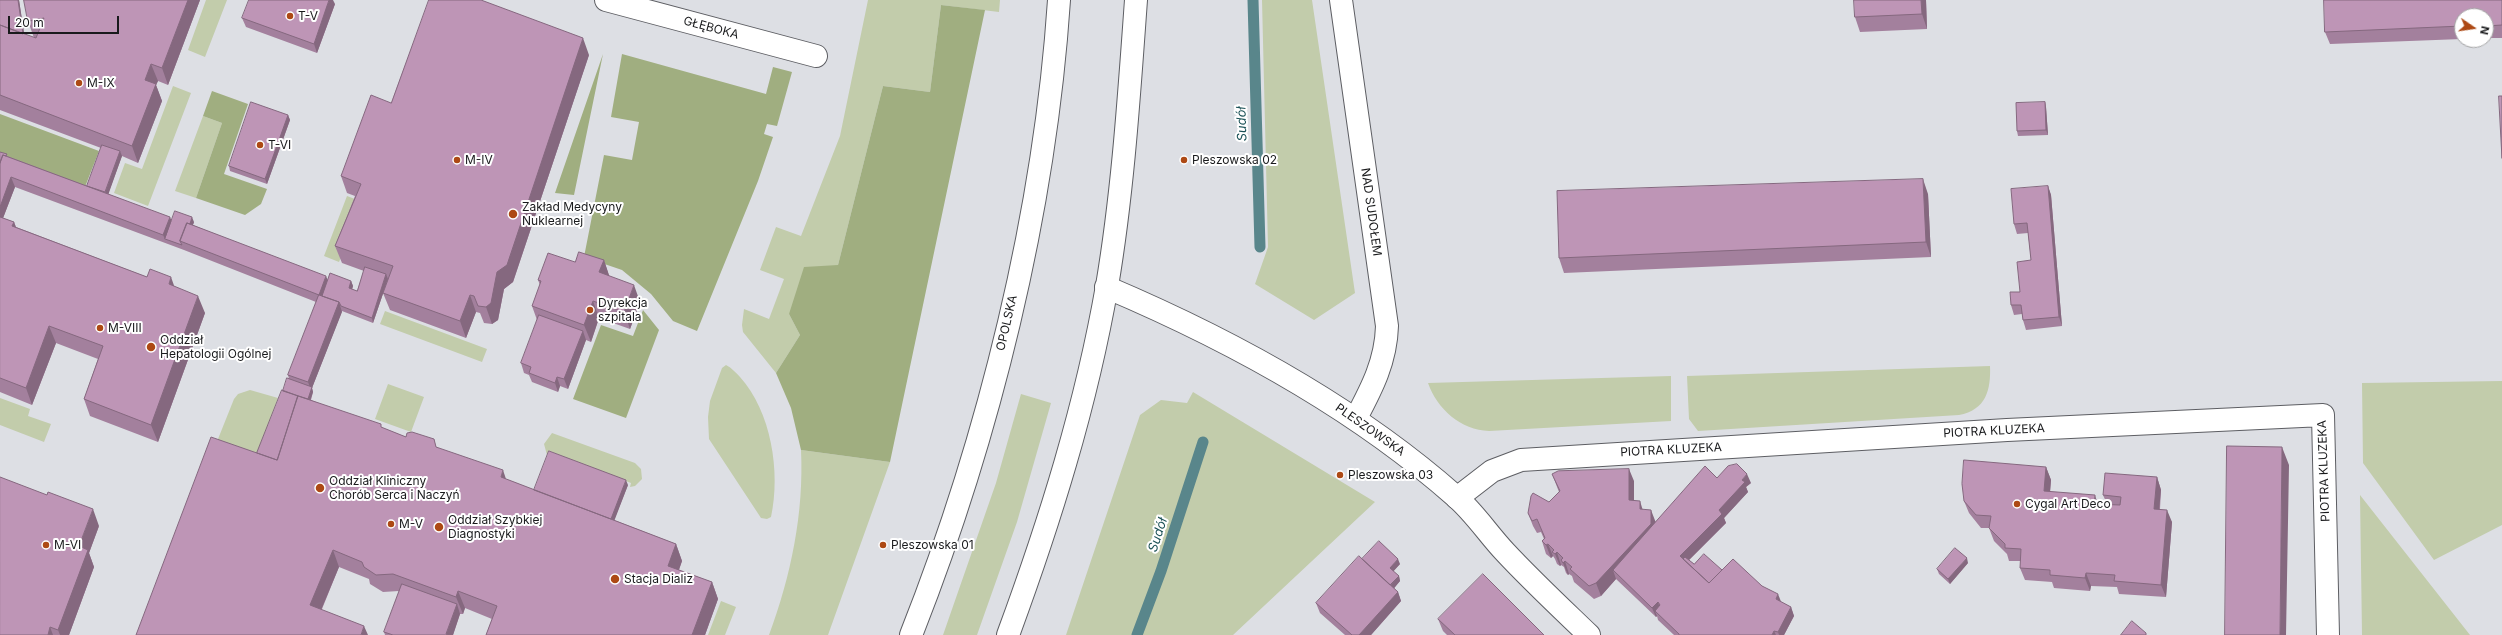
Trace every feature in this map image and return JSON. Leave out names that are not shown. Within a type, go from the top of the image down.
[{"type":"street","name":"GŁĘBOKA","points":[[606,0],[816,56]]},
{"type":"street","name":"OPOLSKA","points":[[911,635],[964,485],[1004,341],[1041,159],[1051,94],[1059,0]]},
{"type":"street","points":[[1008,635],[1032,571],[1074,434],[1106,288],[1126,142],[1136,0]]},
{"type":"street","name":"NAD SUDOŁEM","points":[[1341,0],[1387,326],[1384,358],[1375,381],[1356,418]]},
{"type":"street","name":"PLESZOWSKA","points":[[1106,288],[1156,309],[1219,341],[1356,418],[1394,444],[1457,498],[1505,552],[1589,635]]},
{"type":"street","name":"PIOTRA KLUZEKA","points":[[1457,498],[1492,471],[1520,460],[1999,430],[2323,415],[2328,635]]},
{"type":"green space","points":[[206,0],[227,0],[205,57],[188,50]]},
{"type":"green space","points":[[868,0],[1000,0],[999,12],[941,5],[930,92],[883,86],[838,265],[789,314],[800,335],[776,373],[743,332],[742,325],[744,309],[769,319],[784,279],[760,270],[776,227],[801,236],[840,136]]},
{"type":"green space","points":[[1262,0],[1312,0],[1355,293],[1314,320],[1255,284],[1268,247]]},
{"type":"green space","points":[[941,5],[985,10],[890,462],[801,450],[791,408],[776,373],[800,335],[789,314],[804,267],[838,265],[883,86],[930,92]]},
{"type":"green space","points":[[603,54],[574,195],[555,193]]},
{"type":"green space","points":[[622,54],[766,94],[773,67],[792,72],[777,126],[767,124],[764,134],[773,137],[758,181],[697,331],[673,321],[651,294],[622,270],[584,257],[604,155],[632,160],[639,122],[611,117]]},
{"type":"green space","points":[[173,86],[191,93],[148,206],[114,193],[125,163],[142,169]]},
{"type":"green space","points":[[212,91],[248,104],[224,174],[267,189],[261,204],[245,215],[196,198],[222,123],[203,116]]},
{"type":"green space","points":[[0,114],[99,151],[85,187],[0,155]]},
{"type":"green space","points":[[203,116],[222,123],[196,198],[175,191]]},
{"type":"green space","points":[[347,196],[363,202],[339,262],[324,256]]},
{"type":"green space","points":[[643,310],[659,330],[626,418],[573,399],[601,325],[633,336]]},
{"type":"green space","points":[[385,311],[487,349],[482,362],[380,324]]},
{"type":"green space","points":[[726,365],[740,377],[751,391],[766,424],[774,462],[775,481],[771,517],[767,519],[761,518],[709,439],[708,417],[710,401],[722,368]]},
{"type":"green space","points":[[1990,366],[1988,391],[1985,398],[1975,409],[1959,415],[1698,431],[1689,419],[1687,376]]},
{"type":"green space","points":[[1671,376],[1671,421],[1489,431],[1469,427],[1451,416],[1437,401],[1428,383]]},
{"type":"green space","points":[[2502,381],[2502,525],[2434,560],[2363,463],[2362,383]]},
{"type":"green space","points":[[388,384],[424,397],[411,432],[375,419]]},
{"type":"green space","points":[[250,390],[278,398],[257,458],[216,444],[234,399],[238,394]]},
{"type":"green space","points":[[1193,392],[1375,502],[1233,635],[1066,635],[1140,415],[1161,400],[1187,403]]},
{"type":"green space","points":[[1021,394],[1051,403],[1017,522],[977,635],[943,635],[996,483]]},
{"type":"green space","points":[[0,398],[30,409],[28,416],[51,424],[44,442],[0,425]]},
{"type":"green space","points":[[552,433],[635,463],[641,469],[642,479],[635,486],[630,487],[631,483],[549,451],[547,455],[544,444]]},
{"type":"green space","points":[[801,450],[890,462],[828,635],[769,635],[790,567],[798,521]]},
{"type":"green space","points":[[2360,495],[2470,635],[2362,635]]},
{"type":"green space","points":[[721,601],[736,607],[725,635],[708,635]]},
{"type":"building","points":[[0,0],[18,0],[23,34],[0,25]]},
{"type":"building","name":"M-IX","points":[[24,0],[188,0],[162,68],[151,64],[145,80],[156,84],[132,146],[0,95],[0,25],[36,38],[44,18],[28,21]]},
{"type":"building","name":"T-V","points":[[249,0],[329,0],[314,44],[242,18]]},
{"type":"building","name":"M-IV","points":[[429,0],[481,0],[583,38],[507,265],[497,272],[491,303],[486,307],[478,306],[474,296],[470,295],[460,321],[383,293],[393,266],[335,246],[361,184],[341,176],[371,95],[391,103]]},
{"type":"building","points":[[1854,0],[1921,0],[1922,14],[1855,17]]},
{"type":"building","points":[[2324,0],[2502,0],[2502,25],[2494,26],[2494,8],[2454,8],[2454,26],[2325,32]]},
{"type":"building","points":[[2499,96],[2502,96],[2502,158]]},
{"type":"building","name":"T-VI","points":[[251,102],[288,115],[265,179],[229,166]]},
{"type":"building","points":[[2045,102],[2046,130],[2017,131],[2016,103]]},
{"type":"building","points":[[102,145],[120,151],[105,192],[87,186]]},
{"type":"building","points":[[0,152],[7,154],[6,156],[3,155],[0,163]]},
{"type":"building","points":[[3,155],[170,217],[163,235],[11,177],[0,207],[0,163]]},
{"type":"building","points":[[1923,179],[1926,242],[1559,258],[1557,191]]},
{"type":"building","points":[[2048,186],[2059,317],[2023,320],[2021,305],[2011,305],[2010,292],[2020,292],[2017,262],[2031,260],[2027,223],[2014,224],[2011,189]]},
{"type":"building","points":[[175,211],[192,217],[190,224],[187,223],[180,241],[182,245],[165,239]]},
{"type":"building","name":"M-VIII","points":[[0,217],[14,222],[12,226],[147,277],[150,269],[171,277],[169,284],[198,296],[151,425],[84,399],[103,346],[49,326],[26,388],[0,378]]},
{"type":"building","points":[[187,223],[326,276],[319,295],[180,241]]},
{"type":"building","name":"Dyrekcja szpitala","points":[[579,252],[604,260],[599,272],[634,285],[624,312],[593,301],[584,325],[532,306],[541,281],[538,280],[548,253],[575,262]]},
{"type":"building","points":[[365,267],[386,274],[372,318],[341,306],[339,302],[322,296],[330,273],[351,281],[349,288],[357,291]]},
{"type":"building","points":[[319,295],[339,302],[308,382],[288,375]]},
{"type":"building","points":[[539,315],[583,331],[564,379],[557,377],[555,383],[529,373],[531,367],[521,363]]},
{"type":"building","points":[[287,378],[312,387],[308,399],[283,391]]},
{"type":"building","points":[[282,390],[298,396],[277,460],[257,453]]},
{"type":"building","name":"M-V","points":[[298,396],[381,424],[381,427],[406,437],[407,433],[412,432],[434,439],[436,447],[503,470],[501,477],[676,544],[668,566],[712,582],[692,635],[486,635],[497,606],[458,591],[456,597],[393,574],[376,575],[364,567],[362,562],[333,550],[310,605],[364,626],[361,635],[136,635],[211,437],[277,460]]},
{"type":"building","points":[[2227,446],[2282,447],[2280,635],[2225,635]]},
{"type":"building","points":[[549,451],[626,480],[611,519],[534,490]]},
{"type":"building","points":[[1964,460],[2046,467],[2044,491],[2095,495],[2094,504],[2120,505],[2121,497],[2103,495],[2105,473],[2157,477],[2154,509],[2167,510],[2161,585],[2114,581],[2115,575],[2086,573],[2085,578],[2050,575],[2050,570],[2020,568],[2021,549],[2005,548],[2005,544],[1989,528],[1991,516],[1976,515],[1964,501],[1962,484]]},
{"type":"building","points":[[1737,464],[1747,474],[1742,480],[1745,482],[1719,510],[1722,514],[1680,556],[1709,583],[1733,559],[1762,586],[1778,594],[1776,599],[1791,607],[1778,632],[1774,631],[1772,635],[1679,635],[1655,611],[1660,605],[1658,602],[1652,608],[1613,570],[1705,466],[1717,478],[1728,466]]},
{"type":"building","points":[[1629,469],[1629,500],[1640,501],[1640,509],[1651,510],[1651,524],[1596,583],[1589,586],[1570,569],[1572,567],[1565,561],[1563,563],[1561,560],[1563,558],[1557,552],[1555,554],[1552,552],[1554,550],[1542,541],[1545,538],[1537,519],[1532,521],[1528,513],[1531,496],[1533,493],[1549,502],[1560,491],[1552,474],[1558,471]]},
{"type":"building","name":"M-VI","points":[[0,477],[47,495],[48,492],[93,509],[79,546],[88,550],[58,630],[50,627],[48,635],[0,635]]},
{"type":"building","points":[[1379,541],[1398,559],[1390,568],[1399,576],[1390,585],[1362,559]]},
{"type":"building","points":[[1955,548],[1967,558],[1948,579],[1937,569]]},
{"type":"building","points":[[1704,554],[1722,570],[1709,583],[1683,559],[1685,557],[1694,564]]},
{"type":"building","points":[[1359,556],[1398,592],[1359,635],[1352,635],[1316,603]]},
{"type":"building","points":[[1483,574],[1544,635],[1455,635],[1438,619]]},
{"type":"building","points":[[402,584],[457,604],[446,634],[448,635],[393,635],[384,632]]},
{"type":"building","points":[[2132,621],[2146,633],[2146,635],[2121,635]]},
{"type":"waterway","name":"Sudół","points":[[1253,0],[1260,247]]},
{"type":"waterway","name":"Sudół","points":[[1137,635],[1161,571],[1203,442]]},
{"type":"place","name":"T-V","points":[[290,16]]},
{"type":"place","name":"M-IX","points":[[79,83]]},
{"type":"place","name":"T-VI","points":[[260,145]]},
{"type":"place","name":"M-IV","points":[[457,160]]},
{"type":"place","name":"Pleszowska 02","points":[[1184,160]]},
{"type":"place","name":"Zakład Medycyny Nuklearnej","points":[[513,214]]},
{"type":"place","name":"Dyrekcja szpitala","points":[[590,310]]},
{"type":"place","name":"M-VIII","points":[[100,328]]},
{"type":"place","name":"Oddział Hepatologii Ogólnej","points":[[151,347]]},
{"type":"place","name":"Pleszowska 03","points":[[1340,475]]},
{"type":"place","name":"Oddział Kliniczny Chorób Serca i Naczyń","points":[[320,488]]},
{"type":"place","name":"Cygal Art Deco","points":[[2017,504]]},
{"type":"place","name":"M-V","points":[[391,524]]},
{"type":"place","name":"Oddział Szybkiej Diagnostyki","points":[[439,527]]},
{"type":"place","name":"M-VI","points":[[46,545]]},
{"type":"place","name":"Pleszowska 01","points":[[883,545]]},
{"type":"place","name":"Stacja Dializ","points":[[615,579]]}]
